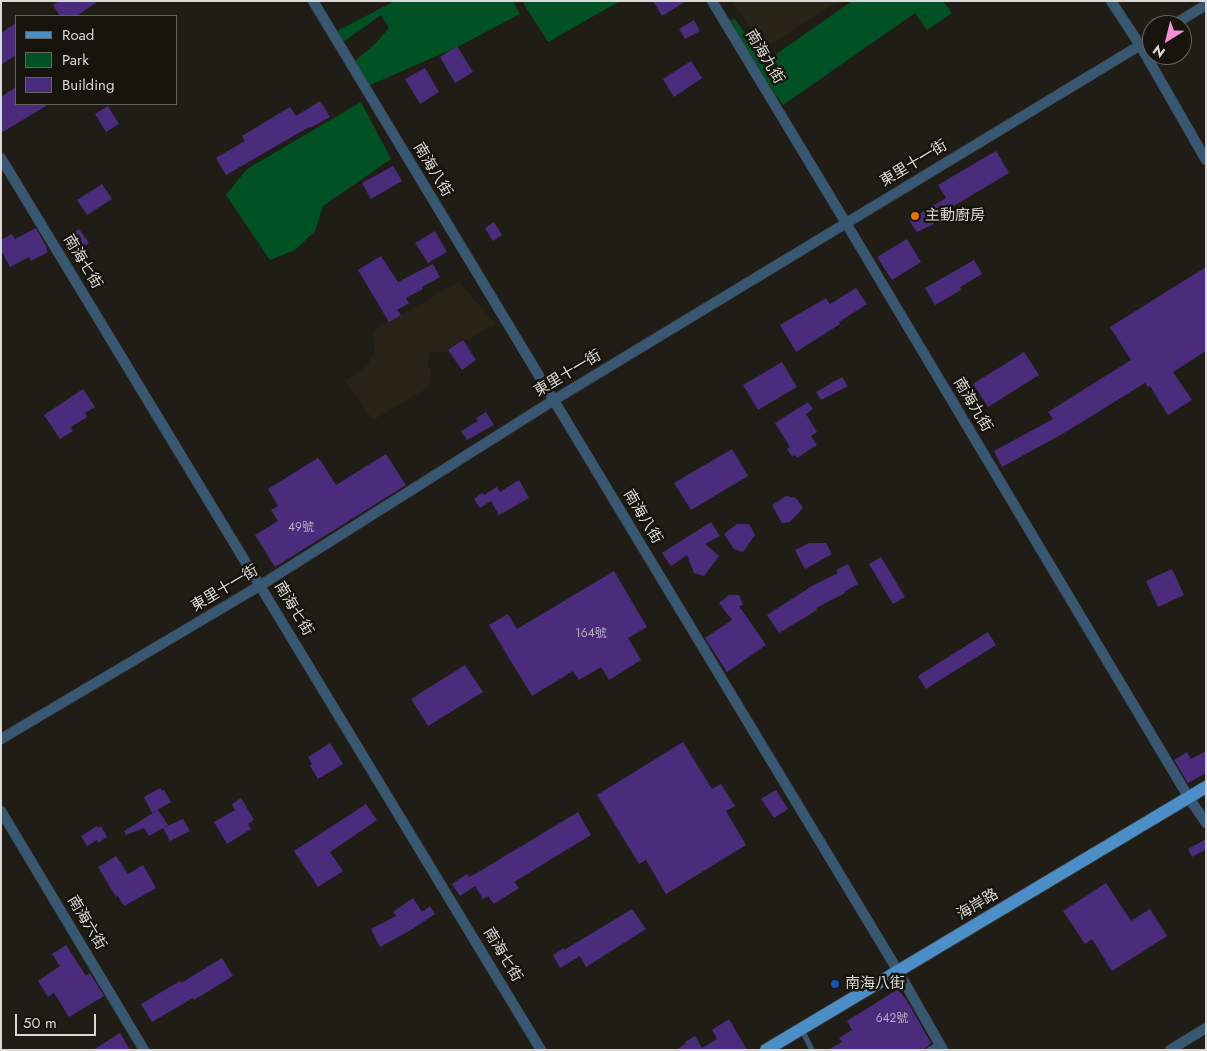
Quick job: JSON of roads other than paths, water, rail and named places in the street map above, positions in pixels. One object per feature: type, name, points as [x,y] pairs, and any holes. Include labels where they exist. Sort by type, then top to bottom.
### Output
[{"type":"main road","name":"海岸路","points":[[766,1050],[1206,788]]},
{"type":"street","name":"南海八街","points":[[313,1],[898,971],[941,1047]]},
{"type":"street","name":"南海九街","points":[[712,1],[1189,798],[1206,823]]},
{"type":"street","points":[[1111,1],[1140,45],[1206,160]]},
{"type":"street","points":[[1190,15],[1206,5]]},
{"type":"street","name":"東里十一街","points":[[1,739],[261,585],[554,400],[1140,45]]},
{"type":"street","name":"南海七街","points":[[1,158],[541,1050]]},
{"type":"street","name":"南海六街","points":[[1,811],[144,1050]]},
{"type":"street","points":[[1170,1050],[1206,1028]]},
{"type":"lane","points":[[801,1028],[812,1050]]},
{"type":"lane","points":[[929,1050],[941,1047]]},
{"type":"place","name":"主動廚房","points":[[915,216]]},
{"type":"place","name":"南海八街","points":[[835,984]]}]
